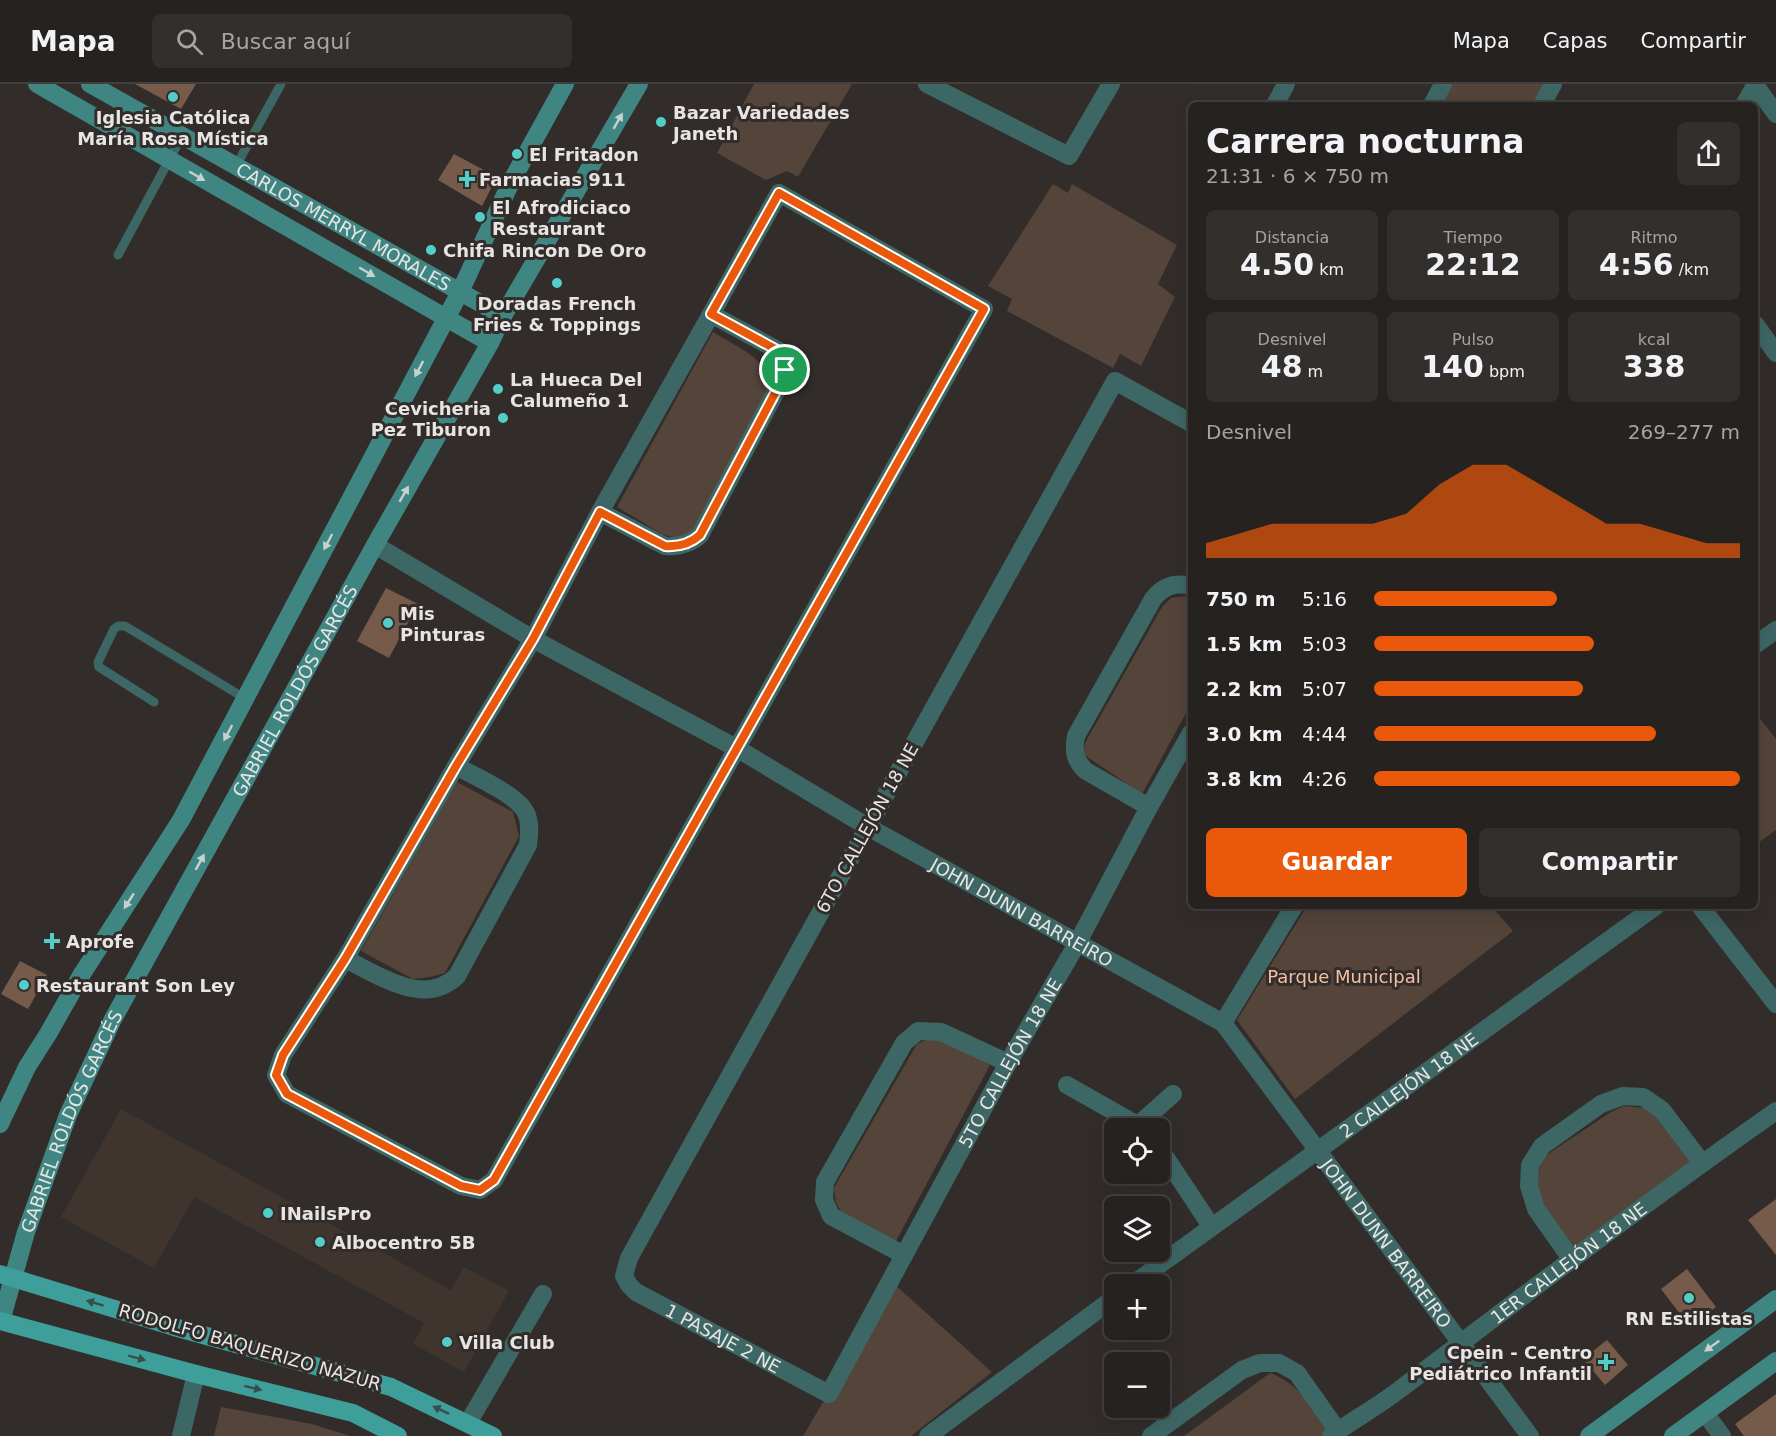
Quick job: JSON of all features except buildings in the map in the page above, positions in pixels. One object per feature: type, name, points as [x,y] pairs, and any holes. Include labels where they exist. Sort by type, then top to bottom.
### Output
[{"type":"main road","name":"CARLOS MERRYL MORALES","points":[[37,84],[490,343]]},
{"type":"main road","name":"CARLOS MERRYL MORALES","points":[[90,84],[503,316]]},
{"type":"main road","name":"GABRIEL ROLDÓS GARCÉS","points":[[0,1124],[27,1067],[82,974],[181,820],[460,292],[511,182],[565,84]]},
{"type":"main road","name":"GABRIEL ROLDÓS GARCÉS","points":[[0,1321],[6,1276],[30,1221],[68,1115],[113,1019],[503,316],[639,84]]},
{"type":"main road","name":"RODOLFO BAQUERIZO NAZUR","points":[[6,1276],[174,1326],[391,1386],[493,1436]]},
{"type":"main road","points":[[1589,1436],[1776,1299]]},
{"type":"main road","name":"RODOLFO BAQUERIZO NAZUR","points":[[0,1321],[196,1374],[353,1413],[398,1436]]},
{"type":"main road","points":[[1673,1436],[1776,1361]]},
{"type":"street","points":[[927,84],[1069,156],[1111,84]]},
{"type":"street","points":[[1277,102],[1286,84]]},
{"type":"street","points":[[1434,102],[1443,84]]},
{"type":"street","points":[[1544,102],[1553,84]]},
{"type":"street","points":[[1746,102],[1756,84],[1776,114]]},
{"type":"street","points":[[779,193],[984,309],[494,1180],[480,1190],[461,1186],[287,1094],[276,1075],[283,1055],[345,959],[456,766],[533,639],[600,512],[711,314],[779,193]]},
{"type":"street","points":[[600,512],[665,546],[674,547],[685,544],[700,535],[782,380],[785,370],[779,351],[711,314]]},
{"type":"street","points":[[1758,328],[1776,353]]},
{"type":"street","name":"6TO CALLEJÓN 18 NE","points":[[624,1276],[629,1258],[1115,381],[1188,421]]},
{"type":"street","name":"JOHN DUNN BARREIRO","points":[[375,545],[533,639],[738,749],[868,827],[1223,1023],[1530,1436]]},
{"type":"street","points":[[1149,807],[1086,771],[1078,764],[1074,746],[1076,736],[1153,599],[1160,590],[1170,586],[1188,585]]},
{"type":"street","points":[[1758,643],[1776,630]]},
{"type":"street","name":"5TO CALLEJÓN 18 NE","points":[[829,1394],[1008,1063],[1078,942],[1188,738]]},
{"type":"street","points":[[345,959],[406,987],[422,990],[442,987],[457,976],[528,845],[530,828],[526,813],[518,802],[456,766]]},
{"type":"street","points":[[1223,1023],[1292,909]]},
{"type":"street","name":"2 CALLEJÓN 18 NE","points":[[1147,1274],[1652,909]]},
{"type":"street","points":[[1702,909],[1776,1004]]},
{"type":"street","points":[[904,1255],[831,1215],[824,1200],[825,1182],[904,1043],[918,1031],[941,1032],[1008,1063]]},
{"type":"street","points":[[1067,1085],[1123,1118]]},
{"type":"street","points":[[1148,1118],[1173,1094]]},
{"type":"street","points":[[1572,1260],[1536,1209],[1528,1186],[1530,1165],[1542,1146],[1601,1104],[1623,1096],[1643,1097],[1662,1110],[1702,1163]]},
{"type":"street","name":"1ER CALLEJÓN 18 NE","points":[[1335,1433],[1397,1392],[1460,1342],[1776,1111]]},
{"type":"street","points":[[1170,1165],[1210,1227]]},
{"type":"street","name":"1 PASAJE 2 NE","points":[[624,1276],[628,1285],[636,1292],[829,1394]]},
{"type":"street","points":[[468,1423],[543,1294]]},
{"type":"street","points":[[928,1436],[1104,1305]]},
{"type":"street","points":[[1151,1436],[1242,1370],[1260,1363],[1279,1363],[1297,1373],[1335,1433]]},
{"type":"street","points":[[182,1436],[196,1374]]},
{"type":"street","points":[[1705,1413],[1722,1436]]},
{"type":"lane","points":[[236,166],[281,84]]},
{"type":"lane","points":[[118,255],[182,136]]},
{"type":"lane","points":[[154,702],[99,667],[98,663],[102,654],[114,629],[118,626],[125,626],[246,699]]},
{"type":"shaded area","name":"Albocentro 5B","points":[[121,1109],[451,1290],[464,1267],[509,1291],[464,1372],[413,1344],[424,1323],[194,1197],[154,1268],[61,1217]]},
{"type":"green space","points":[[754,84],[852,84],[798,177],[787,171],[766,180],[717,153]]},
{"type":"green space","points":[[1451,84],[1543,84],[1534,102],[1442,102]]},
{"type":"green space","points":[[1053,184],[1068,193],[1072,184],[1177,245],[1158,284],[1175,297],[1141,366],[1120,354],[1113,368],[1007,311],[1012,299],[988,286]]},
{"type":"green space","points":[[713,332],[747,352],[769,370],[773,386],[696,531],[681,539],[664,535],[617,507]]},
{"type":"green space","points":[[1188,596],[1188,710],[1142,794],[1083,754],[1085,743],[1162,607],[1171,598]]},
{"type":"green space","points":[[1758,716],[1776,739],[1776,830],[1758,843]]},
{"type":"green space","points":[[457,782],[513,812],[519,836],[445,973],[413,979],[361,951]]},
{"type":"green space","name":"Parque Municipal","points":[[1305,909],[1494,909],[1513,931],[1295,1099],[1237,1020]]},
{"type":"green space","points":[[926,1040],[945,1040],[990,1065],[895,1243],[843,1215],[836,1203],[834,1188],[917,1044]]},
{"type":"green space","points":[[1624,1106],[1647,1108],[1671,1128],[1693,1161],[1573,1252],[1539,1205],[1536,1183],[1542,1158],[1611,1112]]},
{"type":"green space","points":[[893,1283],[992,1372],[911,1436],[803,1436]]},
{"type":"green space","points":[[1270,1373],[1280,1377],[1296,1389],[1329,1430],[1320,1436],[1184,1436]]},
{"type":"green space","points":[[221,1407],[312,1424],[350,1436],[214,1436]]},
{"type":"place","name":"Iglesia Católica María Rosa Mística","points":[[173,97]]},
{"type":"place","name":"Bazar Variedades Janeth","points":[[661,122]]},
{"type":"place","name":"El Fritadon","points":[[517,154]]},
{"type":"place","name":"Farmacias 911","points":[[467,179]]},
{"type":"place","name":"El Afrodiciaco Restaurant","points":[[480,217]]},
{"type":"place","name":"Chifa Rincon De Oro","points":[[431,250]]},
{"type":"place","name":"Doradas French Fries & Toppings","points":[[557,283]]},
{"type":"place","name":"La Hueca Del Calumeño 1","points":[[498,389]]},
{"type":"place","name":"Cevicheria Pez Tiburon","points":[[503,418]]},
{"type":"place","name":"Mis Pinturas","points":[[388,623]]},
{"type":"place","name":"Aprofe","points":[[52,941]]},
{"type":"place","name":"Restaurant Son Ley","points":[[24,985]]},
{"type":"place","name":"INailsPro","points":[[268,1213]]},
{"type":"place","name":"Albocentro 5B","points":[[320,1242]]},
{"type":"place","name":"RN Estilistas","points":[[1689,1298]]},
{"type":"place","name":"Villa Club","points":[[447,1342]]},
{"type":"place","name":"Cpein - Centro Pediátrico Infantil","points":[[1606,1362]]},
{"type":"route","points":[[779,193],[984,309],[494,1180],[480,1190],[461,1186],[287,1094],[276,1075],[283,1055],[345,959],[456,766],[533,639],[600,512],[665,546],[674,547],[694,540],[700,535],[782,380],[785,370],[779,351],[711,314],[779,193]]}]
